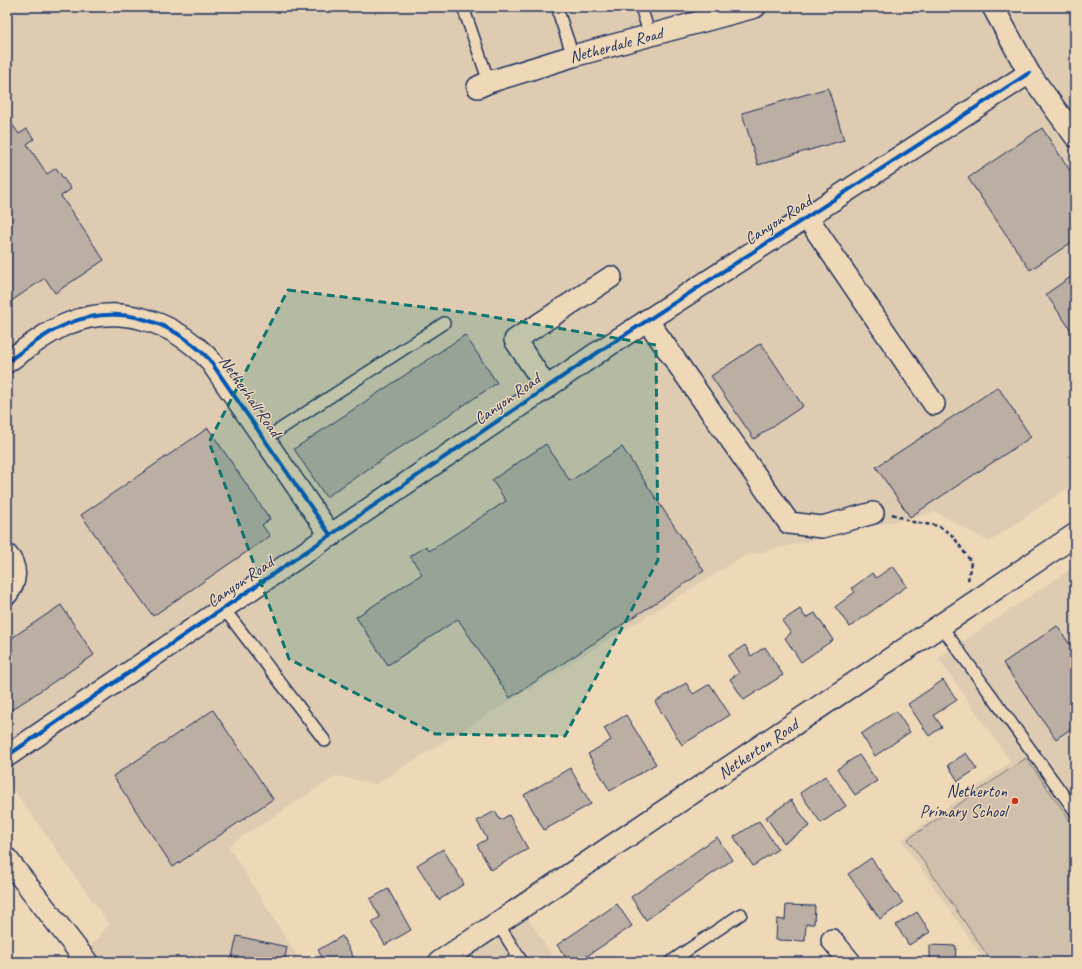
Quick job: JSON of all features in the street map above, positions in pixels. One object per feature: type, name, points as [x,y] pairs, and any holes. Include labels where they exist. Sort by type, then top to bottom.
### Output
[{"type":"main road","name":"Netherton Road","points":[[440,962],[1075,535]]},
{"type":"street","name":"Netherdale Road","points":[[484,84],[573,56],[755,7]]},
{"type":"street","points":[[993,7],[1029,73],[1075,136]]},
{"type":"street","name":"Canyon Road","points":[[7,756],[647,320],[1029,73]]},
{"type":"street","name":"Canyon Road","points":[[807,217],[934,404]]},
{"type":"street","points":[[546,388],[515,340],[611,277]]},
{"type":"street","name":"Netherhall Road","points":[[7,362],[50,332],[85,318],[121,315],[156,322],[170,328],[198,347],[209,359],[332,536]]},
{"type":"street","points":[[647,320],[789,523],[822,528],[873,513]]},
{"type":"street","points":[[7,555],[13,564],[15,571],[12,586],[7,594]]},
{"type":"street","points":[[7,860],[87,962]]},
{"type":"street","points":[[832,940],[850,962]]},
{"type":"lane","points":[[463,7],[484,84]]},
{"type":"lane","points":[[641,7],[650,36]]},
{"type":"lane","points":[[559,14],[573,56]]},
{"type":"lane","points":[[265,439],[444,323]]},
{"type":"lane","points":[[224,609],[325,741]]},
{"type":"lane","points":[[941,626],[1075,811]]},
{"type":"lane","points":[[670,962],[741,914]]},
{"type":"lane","points":[[498,924],[516,960]]},
{"type":"path","points":[[873,513],[895,515],[913,522],[939,526],[953,536],[971,562],[964,609]]},
{"type":"path","points":[[7,958],[12,962]]},
{"type":"highlighted area","points":[[288,290],[470,313],[656,345],[658,560],[565,736],[435,734],[289,659],[209,442]]},
{"type":"shaded area","points":[[7,7],[1075,7],[1075,483],[989,542],[936,512],[744,556],[376,784],[336,776],[228,846],[301,962],[79,962],[109,924],[11,786],[7,787]]},
{"type":"shaded area","name":"Netherton Primary School","points":[[1075,566],[1075,962],[986,962],[901,840],[1011,762],[938,658]]},
{"type":"shaded area","points":[[1026,758],[1075,827],[1075,962],[992,962],[908,839]]},
{"type":"shaded area","points":[[528,918],[556,962],[463,962]]},
{"type":"building","points":[[828,88],[844,140],[758,165],[742,113]]},
{"type":"building","points":[[7,117],[19,134],[27,129],[34,139],[27,144],[47,174],[56,168],[71,189],[61,196],[104,260],[55,293],[45,278],[7,304]]},
{"type":"building","points":[[1042,128],[1075,178],[1075,240],[1030,270],[968,178]]},
{"type":"building","points":[[1075,274],[1075,336],[1046,294]]},
{"type":"building","points":[[465,335],[497,383],[326,497],[294,449]]},
{"type":"building","points":[[761,343],[803,406],[754,439],[711,376]]},
{"type":"building","points":[[998,387],[1031,437],[910,517],[876,467]]},
{"type":"building","points":[[208,428],[270,519],[262,525],[270,536],[153,616],[81,515]]},
{"type":"building","points":[[546,444],[570,481],[622,447],[704,571],[510,698],[458,619],[388,665],[356,617],[422,574],[410,556],[426,546],[429,551],[506,501],[492,480]]},
{"type":"building","points":[[893,566],[907,586],[850,627],[835,607],[855,592],[852,588],[872,573],[876,578]]},
{"type":"building","points":[[61,605],[94,655],[7,713],[7,641]]},
{"type":"building","points":[[800,609],[806,618],[815,613],[833,640],[801,662],[785,638],[791,633],[782,621]]},
{"type":"building","points":[[1057,626],[1075,652],[1075,726],[1056,739],[1003,663]]},
{"type":"building","points":[[745,645],[751,656],[765,647],[783,675],[744,700],[730,679],[739,673],[728,656]]},
{"type":"building","points":[[943,680],[957,700],[934,715],[942,727],[929,736],[908,704]]},
{"type":"building","points":[[686,683],[693,694],[710,684],[730,715],[682,745],[655,702]]},
{"type":"building","points":[[213,710],[273,799],[173,867],[113,776]]},
{"type":"building","points":[[896,711],[910,732],[875,756],[861,734]]},
{"type":"building","points":[[626,715],[656,764],[610,791],[588,754],[611,740],[604,728]]},
{"type":"building","points":[[966,753],[977,769],[958,781],[948,765]]},
{"type":"building","points":[[859,755],[877,781],[855,795],[837,769]]},
{"type":"building","points":[[570,768],[591,804],[544,830],[524,795]]},
{"type":"building","points":[[825,776],[846,806],[821,823],[800,793]]},
{"type":"building","points":[[791,800],[810,826],[784,843],[766,817]]},
{"type":"building","points":[[495,811],[500,820],[509,815],[528,849],[491,870],[477,845],[487,839],[477,821]]},
{"type":"building","points":[[759,821],[778,849],[753,866],[734,837]]},
{"type":"building","points":[[717,837],[732,860],[646,920],[631,897]]},
{"type":"building","points":[[443,849],[464,884],[439,900],[417,865]]},
{"type":"building","points":[[871,858],[903,903],[880,919],[848,874]]},
{"type":"building","points":[[388,889],[411,930],[385,945],[372,922],[380,917],[370,899]]},
{"type":"building","points":[[617,904],[632,926],[578,962],[569,962],[557,945]]},
{"type":"building","points":[[786,905],[815,906],[814,924],[806,924],[805,941],[776,940],[777,919],[785,920]]},
{"type":"building","points":[[917,912],[930,932],[909,945],[896,925]]},
{"type":"building","points":[[237,936],[287,947],[284,962],[231,962]]},
{"type":"building","points":[[342,936],[354,958],[348,962],[324,962],[318,950]]},
{"type":"building","points":[[930,945],[956,946],[955,962],[930,962]]},
{"type":"cycle path","points":[[7,756],[597,353],[1029,73]]},
{"type":"cycle path","points":[[7,362],[51,332],[67,324],[86,318],[106,315],[143,319],[161,325],[178,334],[194,345],[209,359],[331,536]]},
{"type":"place","name":"Netherton Primary School","points":[[1015,801]]}]
